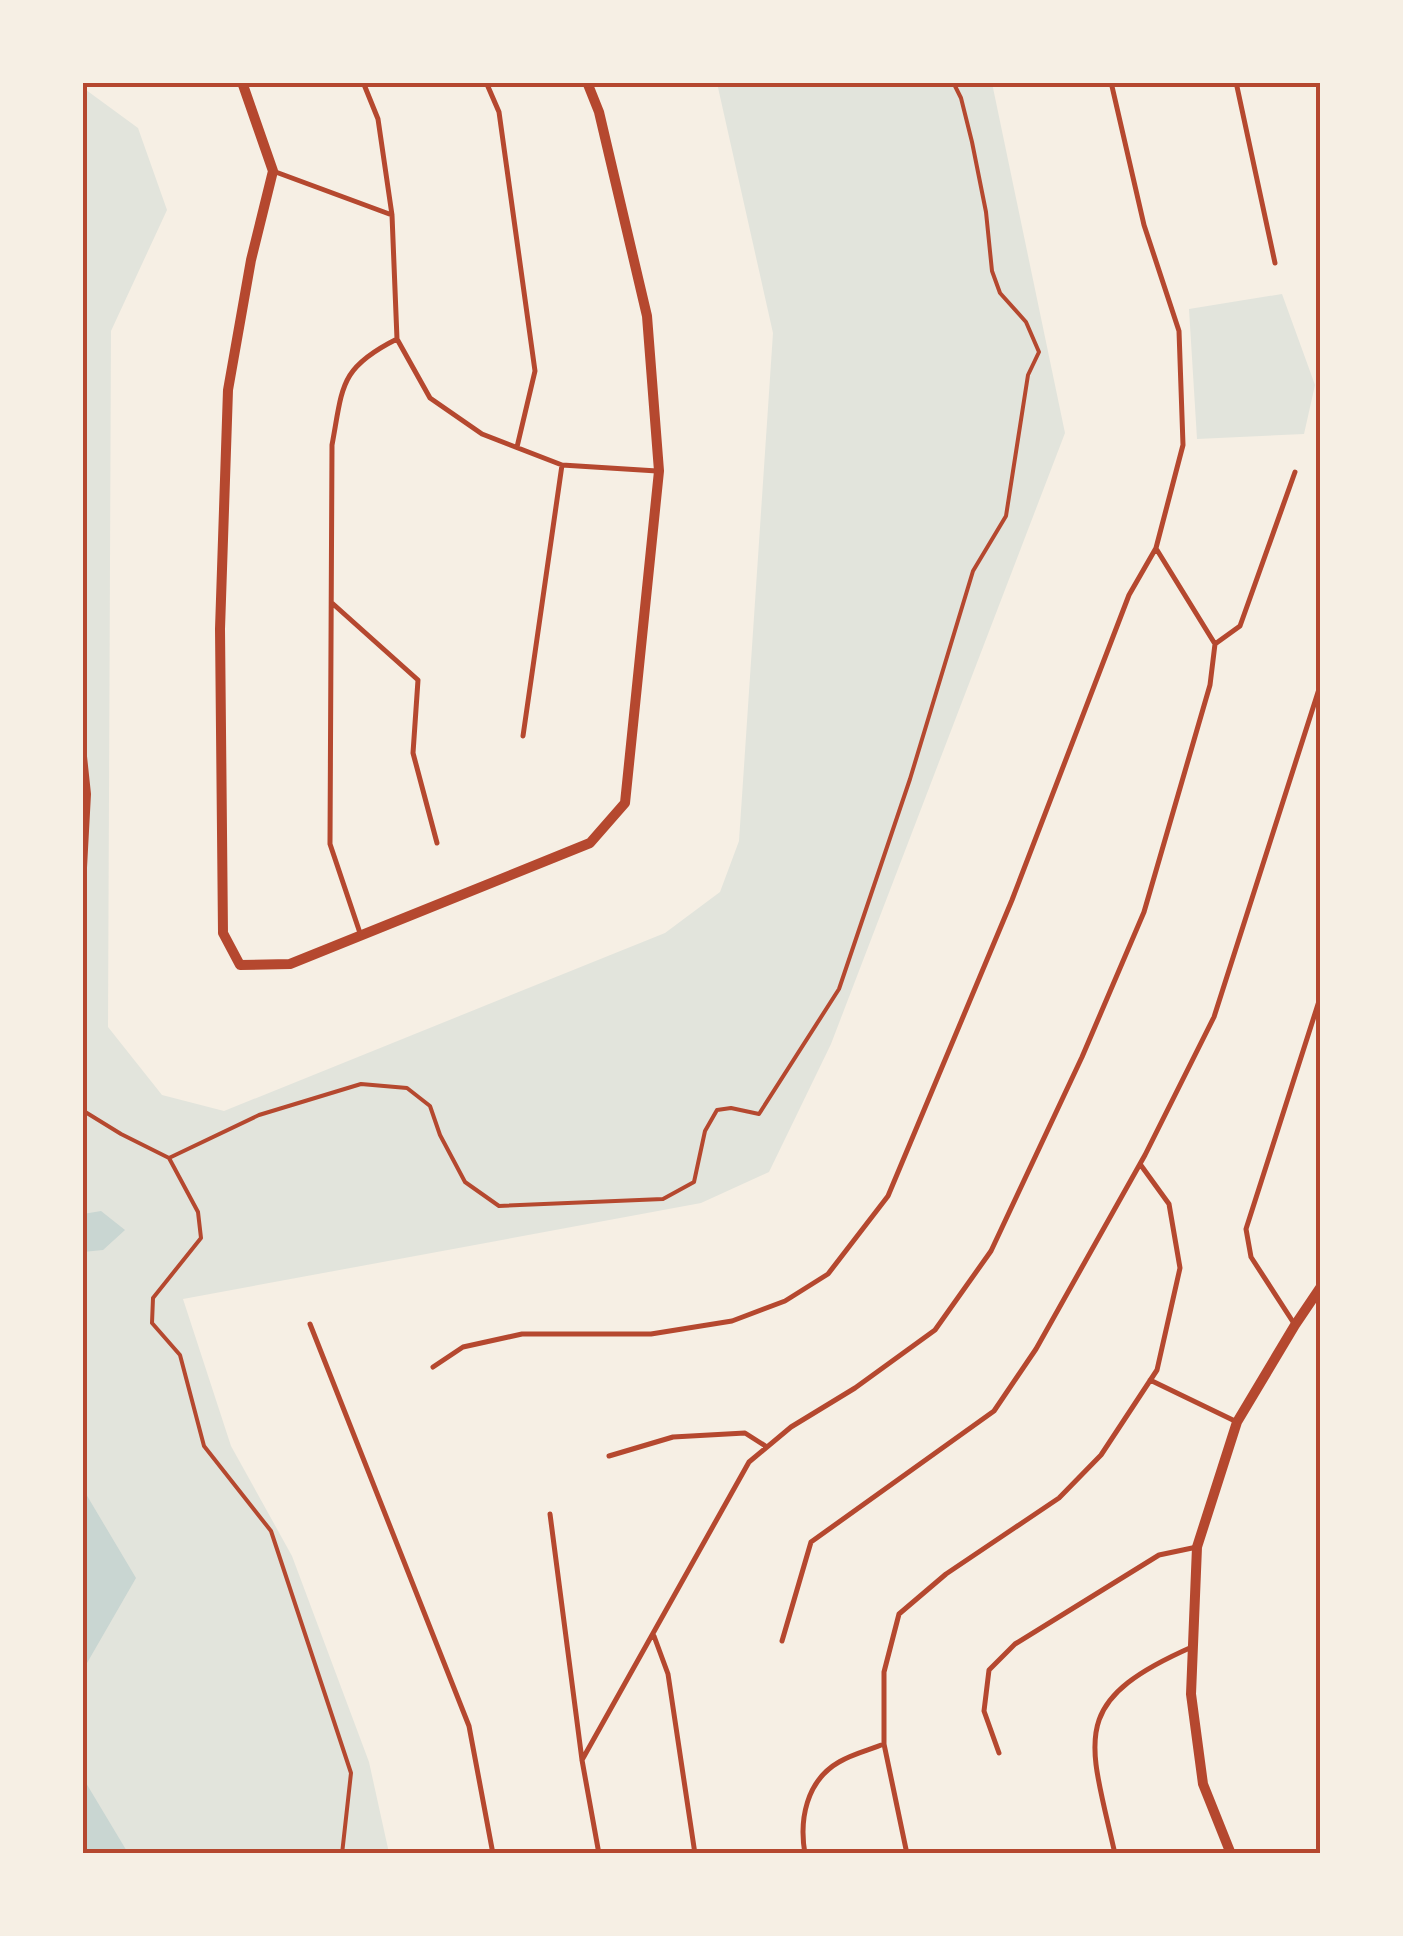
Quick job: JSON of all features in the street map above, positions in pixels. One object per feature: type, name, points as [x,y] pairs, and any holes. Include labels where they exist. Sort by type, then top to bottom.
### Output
[{"type":"street","points":[[242,82],[274,170],[251,260],[228,390],[220,630],[223,933],[240,965],[290,964],[590,843],[625,802],[659,471],[647,316],[599,112],[587,82]]},
{"type":"street","points":[[1231,1854],[1202,1784],[1191,1694],[1196,1547],[1238,1422],[1294,1324],[1320,1288]]},
{"type":"lane","points":[[363,82],[378,119],[392,215],[397,339],[430,398],[482,434],[562,465],[659,471]]},
{"type":"lane","points":[[486,82],[499,112],[534,371],[516,448]]},
{"type":"lane","points":[[433,1368],[463,1347],[522,1334],[651,1334],[732,1321],[786,1301],[828,1274],[888,1196],[1012,900],[1129,595],[1156,548],[1183,445],[1178,331],[1144,225],[1111,82]]},
{"type":"lane","points":[[1236,82],[1276,263]]},
{"type":"lane","points":[[274,170],[392,215]]},
{"type":"lane","points":[[361,935],[330,844],[332,446],[343,387],[363,356],[397,339]]},
{"type":"lane","points":[[523,736],[562,465]]},
{"type":"lane","points":[[1215,644],[1240,626],[1295,472]]},
{"type":"lane","points":[[582,1760],[749,1462],[791,1427],[856,1388],[935,1330],[992,1251],[1144,912],[1210,685],[1215,644],[1156,548]]},
{"type":"lane","points":[[332,603],[418,680],[414,753],[437,843]]},
{"type":"lane","points":[[782,1641],[811,1542],[994,1412],[1036,1349],[1140,1164],[1214,1016],[1320,686]]},
{"type":"lane","points":[[1294,1324],[1252,1257],[1246,1230],[1320,998]]},
{"type":"lane","points":[[907,1854],[884,1744],[884,1672],[899,1614],[946,1574],[1059,1498],[1101,1455],[1157,1370],[1180,1268],[1169,1204],[1140,1164]]},
{"type":"lane","points":[[310,1324],[469,1726],[493,1854]]},
{"type":"lane","points":[[1150,1380],[1238,1422]]},
{"type":"lane","points":[[609,1456],[673,1437],[745,1433],[767,1447]]},
{"type":"lane","points":[[550,1514],[582,1760],[599,1854]]},
{"type":"lane","points":[[1000,1754],[984,1711],[989,1670],[1015,1644],[1159,1556],[1196,1547]]},
{"type":"lane","points":[[653,1634],[668,1674],[695,1854]]},
{"type":"lane","points":[[1115,1854],[1093,1757],[1095,1725],[1110,1698],[1157,1662],[1192,1647]]},
{"type":"lane","points":[[805,1854],[800,1828],[813,1787],[837,1763],[884,1744]]},
{"type":"path","points":[[168,1158],[260,1115],[361,1084],[407,1088],[430,1106],[440,1135],[465,1182],[499,1206],[663,1200],[694,1182],[705,1131],[717,1110],[731,1108],[759,1114],[839,989],[910,779],[973,571],[1006,516],[1028,375],[1038,352],[1026,322],[1000,293],[992,271],[986,212],[972,142],[961,98],[952,82]]},
{"type":"path","points":[[82,728],[89,794],[82,923]]},
{"type":"path","points":[[82,1110],[168,1158],[198,1212],[201,1238],[154,1298],[152,1323],[180,1355],[204,1446],[271,1530],[352,1773],[342,1854]]},
{"type":"shaded area","points":[[717,83],[992,83],[1065,433],[831,1044],[769,1172],[701,1203],[183,1299],[231,1446],[292,1556],[369,1762],[389,1853],[83,1853],[82,87],[138,128],[167,210],[111,331],[108,1027],[162,1095],[224,1111],[665,933],[720,892],[739,841],[773,333]]},
{"type":"shaded area","points":[[1282,294],[1315,385],[1304,434],[1197,439],[1189,309]]},
{"type":"shaded area","points":[[101,1211],[125,1230],[103,1250],[83,1252],[83,1214]]},
{"type":"shaded area","points":[[83,1489],[136,1578],[83,1670]]},
{"type":"shaded area","points":[[83,1778],[128,1853],[83,1853]]}]
